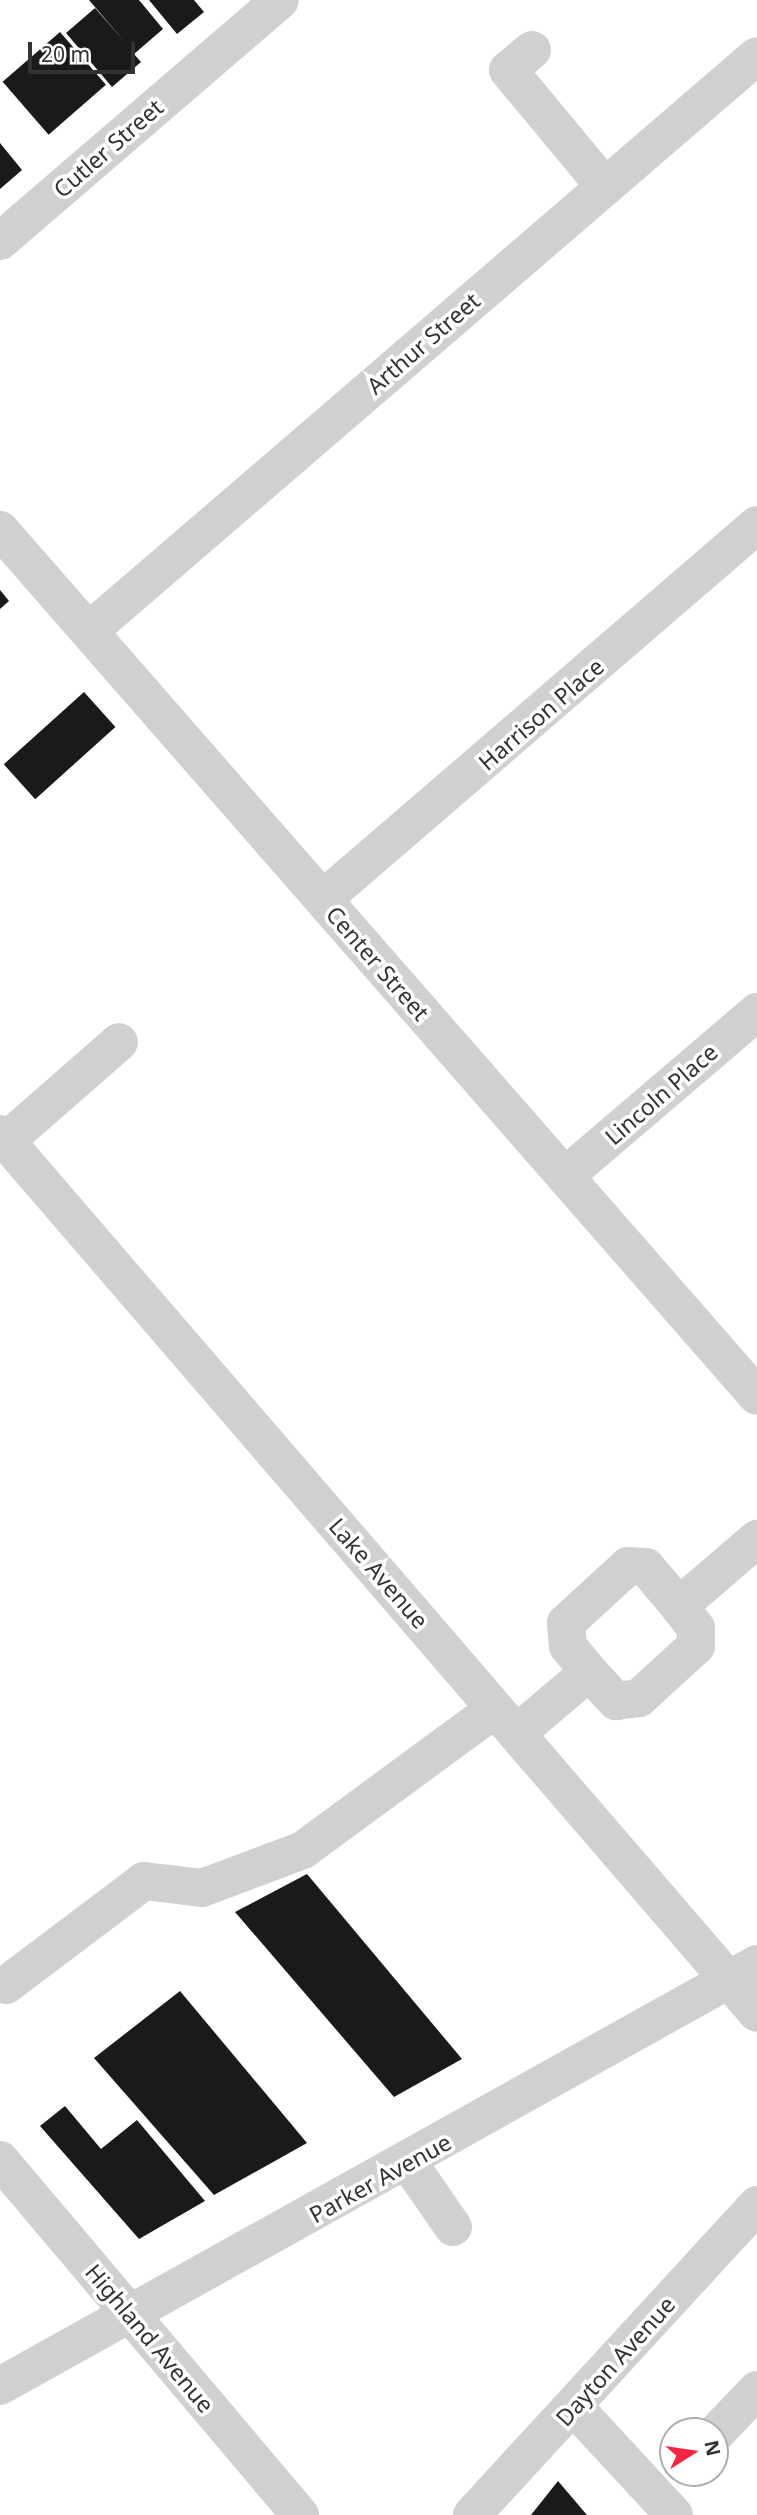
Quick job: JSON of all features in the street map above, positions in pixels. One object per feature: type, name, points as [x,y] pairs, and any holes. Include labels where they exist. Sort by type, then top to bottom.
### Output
[{"type":"street","name":"Cutler Street","points":[[0,241],[281,0]]},
{"type":"street","points":[[532,50],[508,70],[605,187]]},
{"type":"street","name":"Arthur Street","points":[[89,631],[757,56]]},
{"type":"street","name":"Harrison Place","points":[[323,900],[757,525]]},
{"type":"street","name":"Center Street","points":[[0,530],[757,1396]]},
{"type":"street","name":"Lincoln Place","points":[[565,1176],[757,1012]]},
{"type":"street","points":[[3,1138],[119,1042]]},
{"type":"street","name":"Lake Avenue","points":[[3,1138],[506,1721],[743,1972],[757,2013]]},
{"type":"street","points":[[680,1606],[757,1539]]},
{"type":"street","points":[[628,1566],[646,1567],[696,1628],[696,1646],[639,1698],[616,1701],[589,1672],[568,1647],[566,1623],[628,1566]]},
{"type":"street","points":[[6,1985],[144,1881],[202,1888],[303,1850],[506,1721],[589,1672]]},
{"type":"street","name":"Parker Avenue","points":[[0,2386],[408,2162],[743,1972]]},
{"type":"street","name":"Highland Avenue","points":[[0,2160],[300,2515]]},
{"type":"street","points":[[408,2162],[453,2227]]},
{"type":"street","name":"Dayton Avenue","points":[[472,2515],[757,2205]]},
{"type":"street","points":[[729,2419],[757,2390]]},
{"type":"street","points":[[574,2407],[669,2494]]},
{"type":"building","points":[[89,0],[139,0],[163,29],[134,54],[141,62],[112,87],[66,33],[95,8],[124,41]]},
{"type":"building","points":[[149,0],[194,0],[204,12],[177,34]]},
{"type":"building","points":[[60,32],[106,85],[49,135],[3,82]]},
{"type":"building","points":[[0,143],[22,170],[0,189]]},
{"type":"building","points":[[0,590],[9,601],[0,609]]},
{"type":"building","points":[[84,692],[115,727],[35,799],[4,764]]},
{"type":"building","points":[[307,1874],[462,2059],[394,2097],[235,1912]]},
{"type":"building","points":[[180,1991],[307,2143],[214,2195],[94,2058]]},
{"type":"building","points":[[65,2106],[101,2149],[137,2120],[205,2201],[139,2239],[40,2126]]},
{"type":"building","points":[[558,2481],[587,2515],[531,2515]]}]
